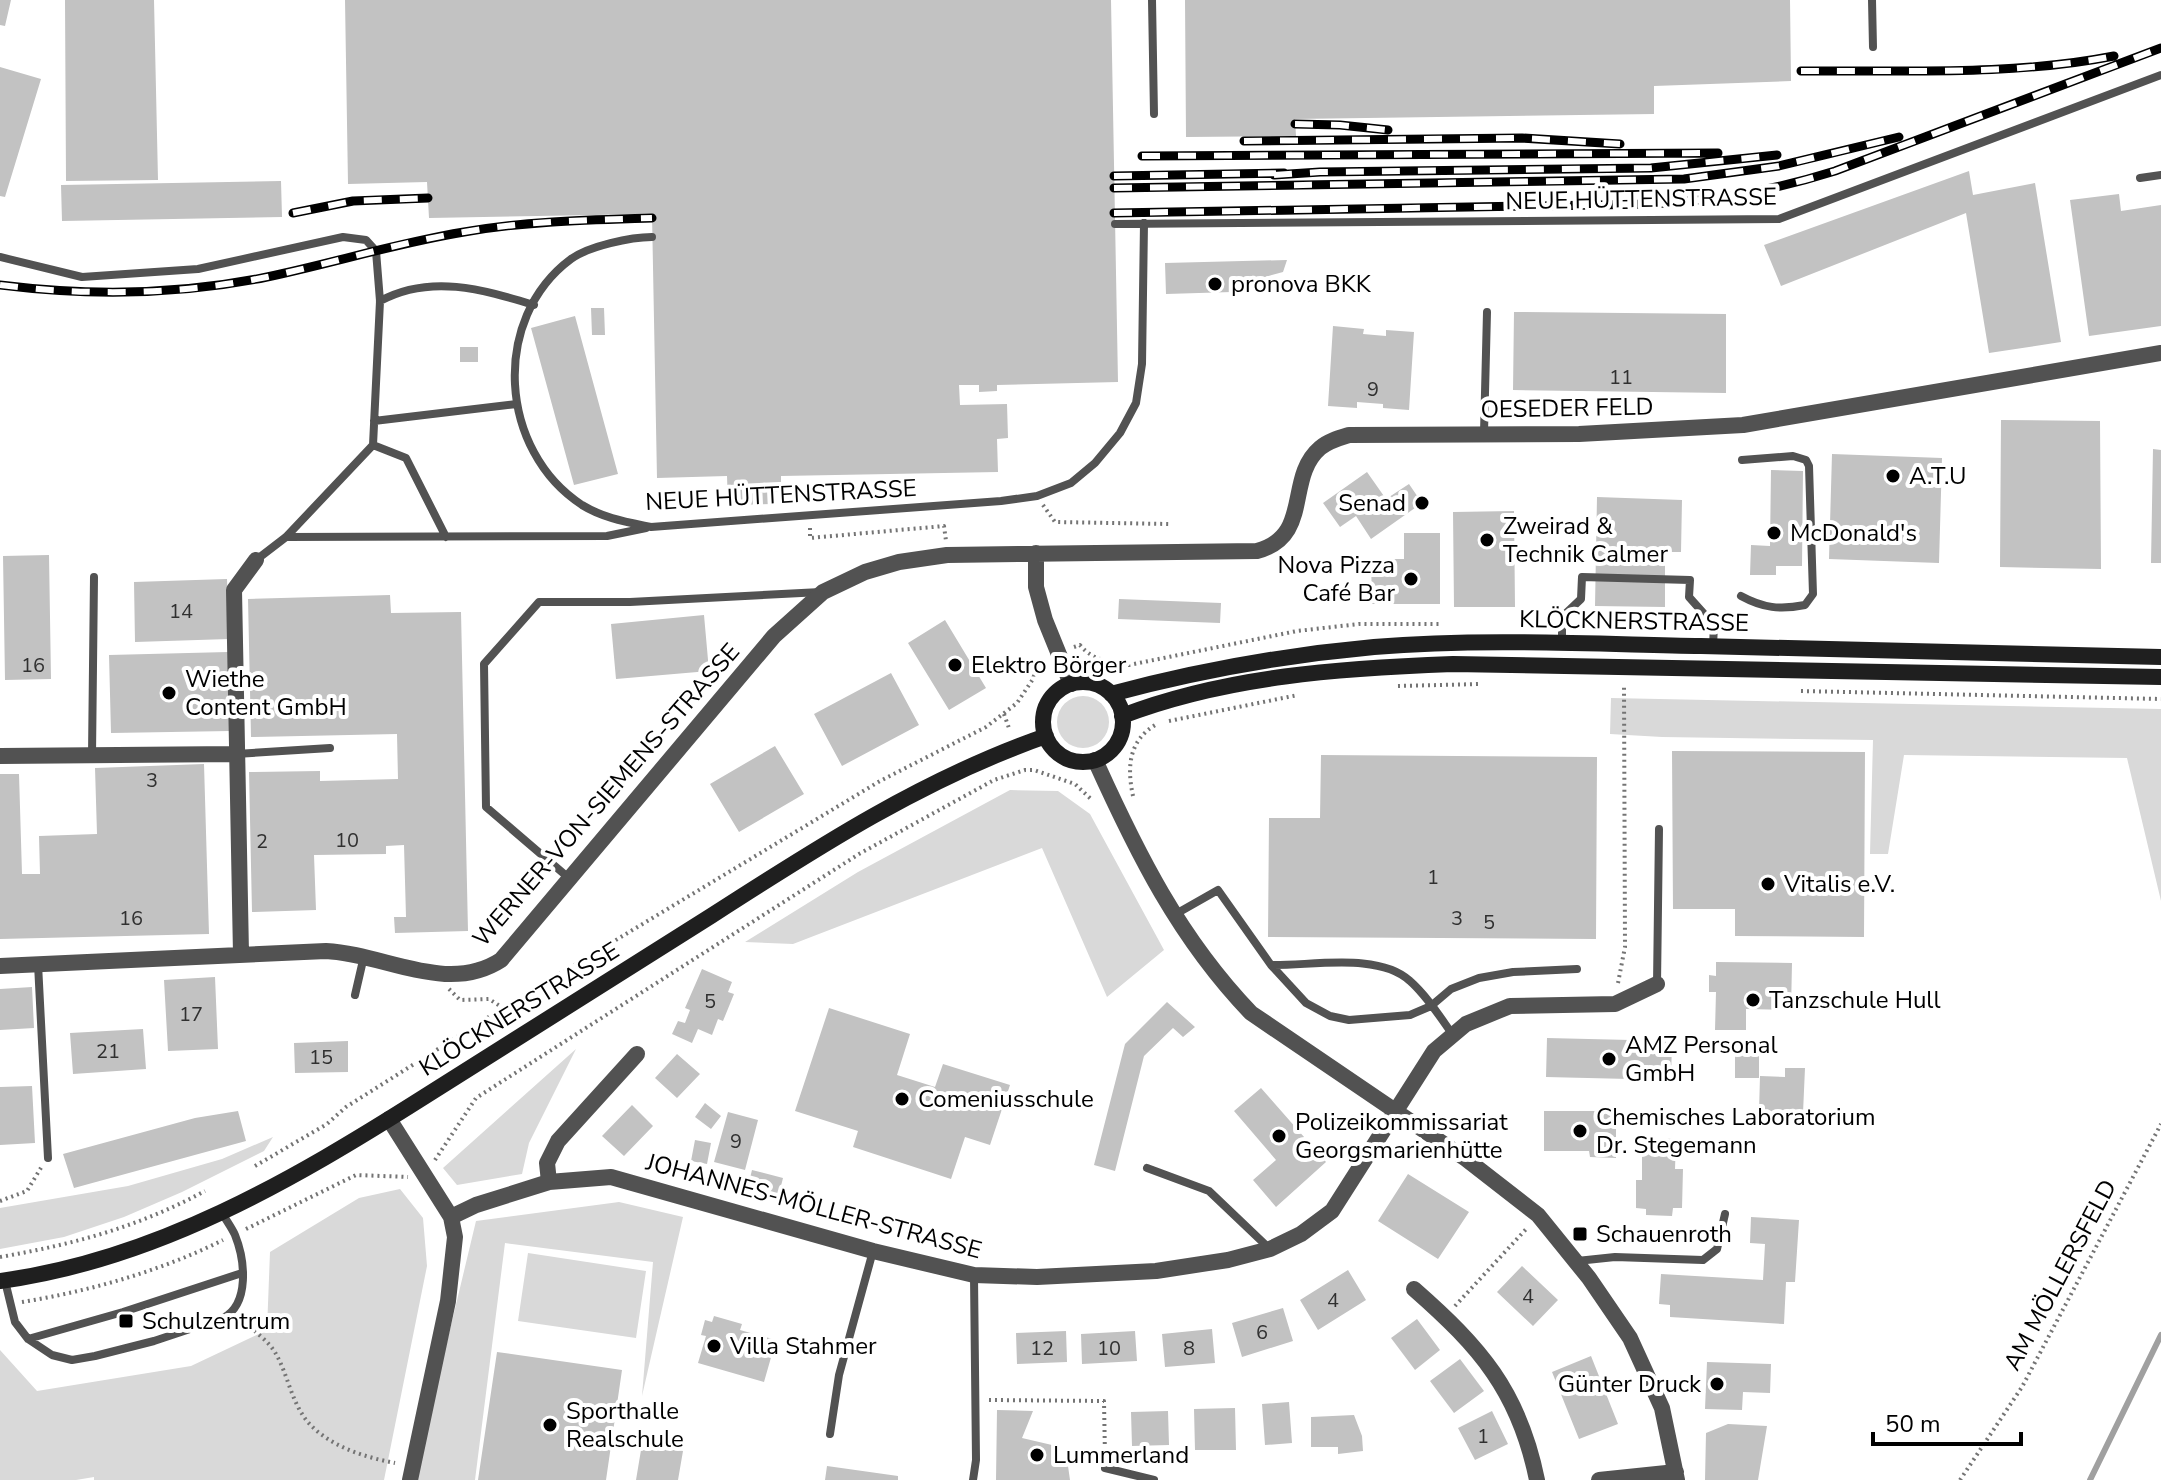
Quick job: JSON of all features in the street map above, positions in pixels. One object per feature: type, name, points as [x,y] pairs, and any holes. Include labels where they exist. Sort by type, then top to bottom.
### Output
[{"type":"main road","name":"KLÖCKNERSTRASSE","points":[[1111,694],[1217,670],[1309,654],[1375,647],[1562,643],[2161,657]]},
{"type":"main road","points":[[1598,665],[1614,655],[1713,656],[1713,646]]},
{"type":"main road","name":"KLÖCKNERSTRASSE","points":[[1122,716],[1184,695],[1253,682],[1351,669],[1453,664],[2161,677]]},
{"type":"main road","points":[[1095,683],[1111,694],[1122,716],[1121,734],[1116,745],[1106,754],[1095,760],[1071,760],[1052,746],[1046,736],[1045,711],[1050,699],[1059,690],[1071,684],[1095,683]]},
{"type":"main road","name":"KLÖCKNERSTRASSE","points":[[2,1281],[122,1255],[222,1213],[389,1119],[825,843],[921,788],[1046,736]]},
{"type":"street","name":"OESEDER FELD","points":[[1036,553],[1257,551],[1273,547],[1284,537],[1292,521],[1310,462],[1319,449],[1349,435],[1593,434],[1743,425],[2161,353]]},
{"type":"street","name":"WERNER-VON-SIEMENS-STRASSE","points":[[0,966],[326,951],[364,955],[422,972],[472,974],[488,968],[501,960],[571,880],[774,636],[823,592],[865,572],[899,562],[947,555],[1036,553]]},
{"type":"street","points":[[1036,553],[1036,587],[1045,620],[1071,684]]},
{"type":"street","points":[[241,954],[234,590],[256,560]]},
{"type":"street","points":[[0,756],[236,754]]},
{"type":"street","points":[[1095,760],[1151,877],[1221,983],[1251,1013],[1466,1159],[1538,1215],[1576,1261],[1630,1338],[1662,1408],[1677,1476],[1599,1480]]},
{"type":"street","points":[[1615,1004],[1657,984]]},
{"type":"street","name":"JOHANNES-MÖLLER-STRASSE","points":[[451,1217],[476,1205],[549,1182],[611,1177],[873,1251],[974,1275],[1037,1277],[1156,1271],[1228,1260],[1270,1249],[1301,1234],[1332,1211],[1434,1051],[1466,1024],[1510,1006],[1615,1004]]},
{"type":"street","points":[[549,1182],[547,1163],[558,1141],[637,1054]]},
{"type":"street","points":[[389,1119],[451,1217],[455,1237],[448,1301],[411,1474]]},
{"type":"street","points":[[1414,1289],[1446,1317],[1488,1362],[1513,1402],[1531,1450],[1537,1480]]},
{"type":"lane","points":[[1152,0],[1154,114]]},
{"type":"lane","points":[[1872,0],[1873,47]]},
{"type":"lane","name":"NEUE HÜTTENSTRASSE","points":[[1115,224],[1779,219],[2161,75]]},
{"type":"lane","points":[[2140,178],[2161,175]]},
{"type":"lane","name":"NEUE HÜTTENSTRASSE","points":[[652,237],[637,237],[574,257],[552,276],[522,329],[515,361],[522,430],[539,462],[557,485],[582,505],[614,520],[651,527],[1037,496],[1071,483],[1095,463],[1120,433],[1136,403],[1142,364],[1144,223]]},
{"type":"lane","points":[[0,257],[82,277],[198,269],[343,237],[366,240],[376,251],[380,301],[373,445],[286,537],[256,560]]},
{"type":"lane","points":[[380,301],[418,286],[449,285],[499,294],[534,305]]},
{"type":"lane","points":[[1484,433],[1487,312]]},
{"type":"lane","points":[[374,421],[517,404]]},
{"type":"lane","points":[[373,445],[406,458],[446,537]]},
{"type":"lane","points":[[1741,596],[1762,607],[1792,608],[1805,605],[1813,594],[1809,466],[1806,460],[1793,456],[1742,460]]},
{"type":"lane","points":[[286,537],[607,536],[651,527]]},
{"type":"lane","points":[[92,755],[94,577]]},
{"type":"lane","points":[[1562,643],[1562,617],[1581,599],[1582,577],[1690,580],[1689,597],[1714,625],[1713,646]]},
{"type":"lane","points":[[571,880],[486,807],[484,664],[512,632],[539,602],[630,602],[823,592]]},
{"type":"lane","points":[[236,754],[330,748]]},
{"type":"lane","points":[[1657,984],[1659,829]]},
{"type":"lane","points":[[1174,915],[1218,890],[1271,965],[1306,1003],[1330,1016],[1349,1020],[1410,1015],[1431,1006],[1451,989],[1479,978],[1513,972],[1577,969]]},
{"type":"lane","points":[[355,995],[364,955]]},
{"type":"lane","points":[[1271,965],[1365,963],[1385,966],[1409,980],[1453,1035]]},
{"type":"lane","points":[[38,964],[48,1158]]},
{"type":"lane","points":[[1147,1168],[1209,1191],[1270,1249]]},
{"type":"lane","points":[[2,1281],[15,1322],[28,1339],[52,1355],[72,1360],[154,1341],[231,1313],[239,1303],[242,1273],[235,1234],[222,1213]]},
{"type":"lane","points":[[1576,1261],[1615,1257],[1703,1260],[1717,1249],[1725,1214]]},
{"type":"lane","points":[[830,1434],[839,1375],[873,1251]]},
{"type":"lane","points":[[28,1339],[242,1273]]},
{"type":"lane","points":[[973,1480],[976,1460],[974,1275]]},
{"type":"lane","points":[[1105,1468],[1154,1480]]},
{"type":"path","points":[[1037,496],[1055,522],[1169,524]]},
{"type":"path","points":[[809,515],[810,538],[944,526],[947,555]]},
{"type":"path","points":[[255,1166],[327,1124],[346,1107],[503,1008],[880,781],[986,727],[1017,703],[1033,679],[1035,663]]},
{"type":"path","points":[[1389,687],[1488,684]]},
{"type":"path","points":[[1615,1004],[1625,947],[1624,686],[1638,686]]},
{"type":"path","points":[[1801,691],[2161,699]]},
{"type":"path","points":[[1128,772],[1138,742],[1148,729],[1158,724],[1303,694]]},
{"type":"path","points":[[10,1304],[85,1289],[162,1265],[235,1234],[356,1175],[398,1178],[422,1171],[432,1165],[476,1098],[859,854],[994,780],[1025,770],[1075,784],[1085,790]]},
{"type":"path","points":[[448,974],[449,989],[460,1000],[489,999],[503,1008]]},
{"type":"path","name":"AM MÖLLERSFELD","points":[[1960,1480],[2022,1387],[2161,1124]]},
{"type":"path","points":[[0,1201],[27,1191],[48,1158]]},
{"type":"path","points":[[0,1257],[84,1240],[125,1228],[165,1213],[205,1191]]},
{"type":"path","points":[[1446,1317],[1538,1215]]},
{"type":"path","points":[[231,1313],[275,1352],[288,1386],[306,1419],[323,1436],[349,1450],[411,1474]]},
{"type":"path","points":[[975,1400],[1104,1401],[1105,1468]]},
{"type":"shaded area","points":[[1083,696],[1102,703],[1109,722],[1102,741],[1083,748],[1064,741],[1057,722],[1064,703]]},
{"type":"shaded area","points":[[1611,698],[2161,709],[2161,901],[2127,758],[1904,755],[1888,854],[1870,854],[1873,740],[1610,734]]},
{"type":"shaded area","points":[[1010,790],[1058,791],[1090,814],[1164,950],[1107,997],[1042,848],[793,944],[745,942],[858,872]]},
{"type":"shaded area","points":[[576,1049],[529,1143],[522,1174],[457,1185],[443,1168]]},
{"type":"shaded area","points":[[273,1137],[264,1151],[124,1217],[64,1237],[0,1249],[0,1208],[128,1186],[222,1159]]},
{"type":"shaded area","points":[[400,1189],[423,1218],[427,1266],[384,1480],[94,1480],[94,1477],[76,1480],[0,1480],[0,1350],[37,1391],[191,1366],[267,1330],[270,1252],[359,1198]]},
{"type":"shaded area","points":[[619,1202],[683,1217],[642,1396],[653,1262],[505,1243],[475,1480],[414,1480],[476,1221]]},
{"type":"shaded area","points":[[528,1253],[646,1271],[636,1338],[518,1321]]},
{"type":"building","points":[[0,0],[11,0],[5,26],[0,25]]},
{"type":"building","points":[[65,0],[154,0],[158,180],[66,181]]},
{"type":"building","points":[[345,0],[1111,0],[1118,382],[997,385],[997,391],[979,392],[979,385],[959,385],[960,405],[1007,404],[1008,438],[997,439],[998,472],[781,476],[781,492],[773,492],[773,504],[728,505],[727,476],[657,478],[652,214],[429,218],[427,182],[348,184]]},
{"type":"building","points":[[1185,0],[1790,0],[1791,81],[1654,86],[1654,114],[1295,119],[1296,136],[1186,137]]},
{"type":"building","points":[[0,67],[41,79],[5,197],[0,196]]},
{"type":"building","points":[[1969,171],[1973,195],[2035,183],[2061,342],[1989,353],[1966,213],[1781,286],[1764,245]]},
{"type":"building","points":[[281,181],[282,217],[62,221],[61,185]]},
{"type":"building","points":[[2119,194],[2121,211],[2161,205],[2161,326],[2089,336],[2070,200]]},
{"type":"building","name":"pronova BKK","points":[[1287,260],[1283,272],[1265,277],[1265,291],[1166,294],[1165,263]]},
{"type":"building","points":[[591,308],[604,308],[605,335],[592,335]]},
{"type":"building","points":[[1514,312],[1726,314],[1726,393],[1513,390]]},
{"type":"building","points":[[575,316],[618,474],[574,485],[531,328]]},
{"type":"building","points":[[1333,326],[1364,329],[1363,334],[1386,336],[1386,330],[1414,332],[1409,410],[1357,402],[1357,408],[1328,406]]},
{"type":"building","points":[[460,347],[478,347],[478,362],[460,362]]},
{"type":"building","points":[[2001,420],[2100,421],[2101,569],[2000,567]]},
{"type":"building","points":[[2153,449],[2161,450],[2161,563],[2151,563]]},
{"type":"building","points":[[1832,454],[1942,458],[1939,563],[1829,559]]},
{"type":"building","points":[[1771,470],[1803,471],[1802,566],[1776,566],[1776,575],[1750,575],[1751,545],[1770,546]]},
{"type":"building","points":[[1367,472],[1386,499],[1409,484],[1422,503],[1371,539],[1356,516],[1340,527],[1323,503]]},
{"type":"building","points":[[1597,497],[1682,500],[1681,552],[1665,552],[1665,607],[1595,606]]},
{"type":"building","points":[[1514,511],[1515,607],[1454,607],[1453,512]]},
{"type":"building","points":[[1404,533],[1440,533],[1440,604],[1372,604],[1371,559],[1404,559]]},
{"type":"building","points":[[49,555],[51,679],[5,680],[3,556]]},
{"type":"building","points":[[227,579],[229,639],[135,642],[134,582]]},
{"type":"building","points":[[390,595],[391,613],[461,612],[468,931],[395,933],[394,917],[406,917],[404,845],[386,846],[386,854],[314,855],[316,910],[252,912],[249,772],[320,771],[320,781],[398,779],[397,734],[251,737],[248,599]]},
{"type":"building","points":[[1119,599],[1221,603],[1220,623],[1118,619]]},
{"type":"building","points":[[704,615],[709,671],[616,679],[611,624]]},
{"type":"building","points":[[945,620],[986,688],[949,710],[908,643]]},
{"type":"building","name":"Wiethe Content GmbH","points":[[228,652],[230,731],[111,733],[109,655]]},
{"type":"building","points":[[891,673],[919,725],[842,766],[814,714]]},
{"type":"building","points":[[775,746],[804,794],[739,832],[710,784]]},
{"type":"building","points":[[1672,751],[1865,752],[1864,937],[1735,936],[1735,909],[1673,909]]},
{"type":"building","points":[[1321,755],[1597,757],[1596,939],[1268,937],[1269,818],[1320,818]]},
{"type":"building","points":[[204,764],[209,934],[0,939],[0,774],[19,774],[22,874],[40,874],[39,836],[97,834],[95,768]]},
{"type":"building","name":"Tanzschule Hull","points":[[1716,962],[1792,963],[1791,1010],[1746,1009],[1746,1030],[1715,1030],[1716,992],[1709,992],[1709,975],[1716,976]]},
{"type":"building","points":[[702,969],[732,982],[728,992],[734,994],[723,1021],[718,1019],[712,1035],[698,1029],[692,1043],[672,1034],[678,1021],[685,1023],[690,1010],[685,1008]]},
{"type":"building","points":[[215,977],[218,1049],[168,1051],[164,980]]},
{"type":"building","points":[[32,987],[34,1028],[0,1030],[0,989]]},
{"type":"building","points":[[1167,1002],[1195,1027],[1183,1037],[1173,1028],[1144,1056],[1115,1171],[1094,1165],[1125,1044]]},
{"type":"building","name":"Comeniusschule","points":[[829,1008],[910,1034],[897,1075],[935,1087],[943,1064],[1010,1085],[990,1145],[965,1137],[951,1179],[853,1147],[858,1131],[795,1111]]},
{"type":"building","points":[[143,1029],[146,1069],[73,1074],[70,1033]]},
{"type":"building","name":"AMZ Personal GmbH","points":[[1547,1038],[1672,1041],[1671,1080],[1546,1077]]},
{"type":"building","points":[[348,1041],[348,1072],[295,1073],[294,1043]]},
{"type":"building","points":[[677,1054],[700,1074],[677,1098],[655,1078]]},
{"type":"building","points":[[1735,1055],[1759,1055],[1759,1078],[1735,1078]]},
{"type":"building","points":[[1785,1068],[1805,1068],[1803,1113],[1759,1112],[1760,1076],[1785,1077]]},
{"type":"building","points":[[32,1086],[35,1143],[0,1145],[0,1087]]},
{"type":"building","name":"Polizeikommissariat Georgsmarienhütte","points":[[1261,1088],[1326,1162],[1276,1207],[1253,1180],[1276,1160],[1234,1111]]},
{"type":"building","points":[[705,1103],[721,1116],[711,1129],[695,1117]]},
{"type":"building","points":[[632,1105],[653,1126],[624,1156],[602,1136]]},
{"type":"building","points":[[238,1111],[246,1141],[74,1188],[63,1154],[195,1118]]},
{"type":"building","name":"Chemisches Laboratorium Dr. Stegemann","points":[[1544,1111],[1616,1111],[1616,1158],[1590,1157],[1589,1151],[1544,1151]]},
{"type":"building","points":[[728,1112],[758,1120],[745,1170],[714,1162]]},
{"type":"building","points":[[1642,1138],[1676,1139],[1675,1169],[1683,1169],[1682,1208],[1673,1208],[1672,1216],[1646,1215],[1646,1209],[1636,1208],[1636,1180],[1642,1180]]},
{"type":"building","points":[[695,1140],[711,1143],[707,1164],[691,1161]]},
{"type":"building","points":[[752,1170],[783,1178],[777,1202],[746,1194]]},
{"type":"building","points":[[1408,1174],[1469,1212],[1438,1259],[1378,1221]]},
{"type":"building","points":[[1751,1217],[1799,1220],[1795,1282],[1786,1282],[1784,1324],[1670,1317],[1670,1305],[1659,1304],[1661,1274],[1763,1280],[1765,1244],[1750,1243]]},
{"type":"building","points":[[1522,1266],[1558,1300],[1533,1326],[1497,1292]]},
{"type":"building","points":[[1348,1270],[1366,1300],[1318,1330],[1300,1300]]},
{"type":"building","points":[[1283,1308],[1293,1341],[1242,1357],[1232,1323]]},
{"type":"building","points":[[714,1316],[742,1324],[740,1330],[776,1340],[764,1382],[698,1363],[706,1336],[701,1335],[705,1320],[712,1322]]},
{"type":"building","points":[[1417,1319],[1440,1350],[1415,1370],[1391,1338]]},
{"type":"building","points":[[1212,1329],[1215,1363],[1165,1367],[1162,1334]]},
{"type":"building","points":[[1066,1331],[1067,1362],[1017,1364],[1016,1333]]},
{"type":"building","points":[[1135,1331],[1137,1361],[1082,1364],[1081,1334]]},
{"type":"building","name":"Sporthalle Realschule","points":[[497,1352],[622,1370],[606,1480],[478,1480]]},
{"type":"building","points":[[1591,1356],[1618,1424],[1579,1439],[1552,1372]]},
{"type":"building","points":[[1460,1359],[1484,1391],[1454,1413],[1430,1381]]},
{"type":"building","points":[[1707,1362],[1771,1364],[1770,1393],[1743,1392],[1742,1410],[1705,1409]]},
{"type":"building","points":[[1289,1402],[1292,1443],[1265,1445],[1262,1404]]},
{"type":"building","points":[[1235,1408],[1236,1450],[1195,1450],[1194,1409]]},
{"type":"building","points":[[997,1410],[1033,1411],[1022,1438],[1052,1445],[1055,1464],[1068,1466],[1070,1480],[996,1480]]},
{"type":"building","points":[[1168,1411],[1169,1445],[1132,1446],[1131,1412]]},
{"type":"building","points":[[1492,1411],[1508,1444],[1475,1460],[1458,1428]]},
{"type":"building","points":[[1354,1415],[1362,1436],[1363,1451],[1338,1454],[1338,1447],[1311,1447],[1311,1417]]},
{"type":"building","points":[[1728,1424],[1767,1426],[1758,1480],[1705,1480],[1706,1433]]},
{"type":"building","points":[[642,1444],[683,1451],[678,1480],[636,1480]]},
{"type":"building","points":[[827,1466],[898,1476],[898,1480],[825,1480]]},
{"type":"waterway","points":[[2090,1480],[2161,1335]]},
{"type":"railway","points":[[1114,213],[1651,204],[1722,197],[1790,184],[1835,171],[2161,48]]},
{"type":"railway","points":[[1801,71],[1998,69],[2114,56]]},
{"type":"railway","points":[[1295,124],[1388,130]]},
{"type":"railway","points":[[1114,188],[1684,179],[1779,166],[1899,137]]},
{"type":"railway","points":[[1244,141],[1522,138],[1620,144]]},
{"type":"railway","points":[[1142,156],[1718,153]]},
{"type":"railway","points":[[1274,175],[1651,168],[1777,155]]},
{"type":"railway","points":[[1114,176],[1284,173]]},
{"type":"railway","points":[[293,213],[353,201],[428,198]]},
{"type":"railway","points":[[0,285],[100,292],[201,287],[267,277],[487,228],[652,218]]},
{"type":"place","name":"pronova BKK","points":[[1215,284]]},
{"type":"place","name":"A.T.U","points":[[1893,476]]},
{"type":"place","name":"Senad","points":[[1422,503]]},
{"type":"place","name":"McDonald's","points":[[1774,533]]},
{"type":"place","name":"Zweirad & Technik Calmer","points":[[1487,540]]},
{"type":"place","name":"Nova Pizza Café Bar","points":[[1411,579]]},
{"type":"place","name":"Elektro Börger","points":[[955,665]]},
{"type":"place","name":"Wiethe Content GmbH","points":[[169,693]]},
{"type":"place","name":"Vitalis e.V.","points":[[1768,884]]},
{"type":"place","name":"Tanzschule Hull","points":[[1753,1000]]},
{"type":"place","name":"AMZ Personal GmbH","points":[[1609,1059]]},
{"type":"place","name":"Comeniusschule","points":[[902,1099]]},
{"type":"place","name":"Chemisches Laboratorium Dr. Stegemann","points":[[1580,1131]]},
{"type":"place","name":"Polizeikommissariat Georgsmarienhütte","points":[[1279,1136]]},
{"type":"place","name":"Schauenroth","points":[[1580,1234]]},
{"type":"place","name":"Schulzentrum","points":[[126,1321]]},
{"type":"place","name":"Villa Stahmer","points":[[714,1346]]},
{"type":"place","name":"Günter Druck","points":[[1717,1384]]},
{"type":"place","name":"Sporthalle Realschule","points":[[550,1425]]},
{"type":"place","name":"Lummerland","points":[[1037,1455]]}]
